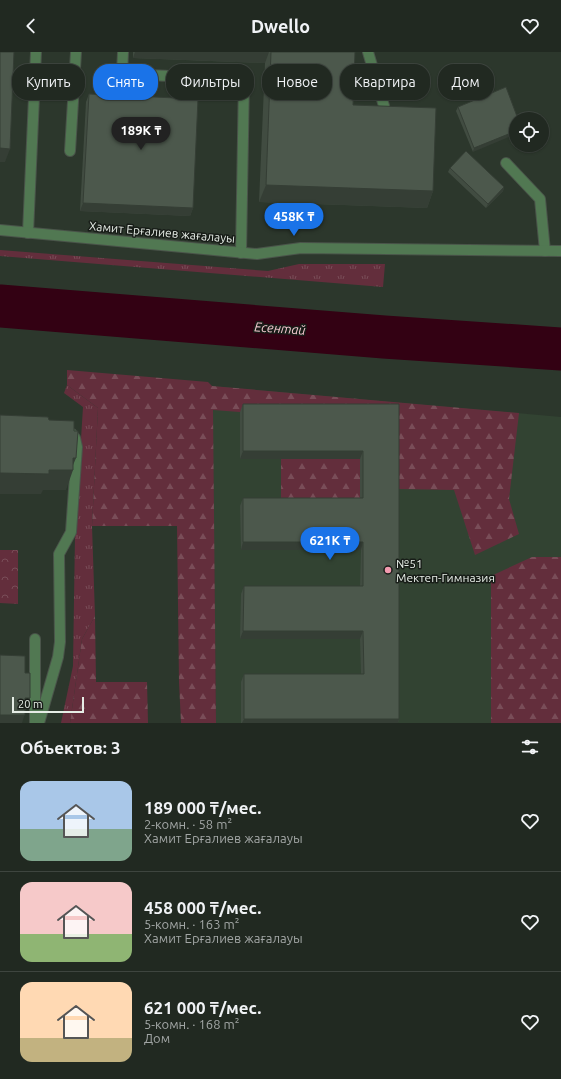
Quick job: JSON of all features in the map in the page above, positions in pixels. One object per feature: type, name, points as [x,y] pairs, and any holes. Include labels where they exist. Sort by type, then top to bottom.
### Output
[{"type":"street","points":[[28,233],[36,52]]},
{"type":"street","points":[[70,151],[76,52]]},
{"type":"street","points":[[123,52],[122,74],[244,80],[241,253]]},
{"type":"street","points":[[368,52],[384,106]]},
{"type":"street","points":[[506,163],[540,199],[545,251]]},
{"type":"street","name":"Хамит Ерғалиев жағалауы","points":[[0,230],[257,254],[301,248],[561,251]]},
{"type":"street","points":[[39,723],[58,657],[60,642],[59,554],[71,532],[77,447],[75,438],[62,426]]},
{"type":"street","points":[[34,723],[35,639]]},
{"type":"shaded area","name":"№51 Мектеп-Гимназия","points":[[212,386],[561,417],[561,723],[216,723]]},
{"type":"green space","points":[[0,250],[268,271],[299,264],[385,264],[383,287],[0,256]]},
{"type":"green space","points":[[67,370],[208,382],[212,386],[519,413],[509,499],[519,534],[475,555],[454,490],[396,489],[396,412],[240,412],[213,410],[216,723],[181,723],[177,526],[92,526],[98,408],[67,385]]},
{"type":"green space","points":[[67,385],[98,408],[92,526],[95,616],[82,639],[70,723],[61,723],[73,666],[75,536],[83,407],[64,393]]},
{"type":"green space","points":[[281,459],[360,459],[360,506],[281,506]]},
{"type":"green space","points":[[0,550],[18,550],[18,604],[0,603]]},
{"type":"green space","points":[[532,557],[561,557],[561,723],[491,723],[491,576]]},
{"type":"green space","points":[[95,616],[96,682],[147,682],[148,723],[70,723],[82,639]]},
{"type":"building","points":[[0,52],[14,52],[14,64],[12,64],[10,149],[0,148]]},
{"type":"building","points":[[271,52],[355,52],[355,64],[340,64],[340,100],[353,100],[353,105],[436,108],[433,191],[266,185],[269,100],[332,100],[332,64],[271,64]]},
{"type":"building","points":[[506,87],[515,112],[509,112],[509,134],[474,148],[458,107],[475,100],[494,100],[494,92]]},
{"type":"building","points":[[89,94],[93,94],[93,100],[158,100],[158,97],[166,98],[166,100],[198,100],[193,208],[83,203]]},
{"type":"building","points":[[466,151],[504,187],[488,204],[450,168]]},
{"type":"building","points":[[243,404],[399,404],[399,719],[244,719],[244,674],[364,674],[363,631],[243,631],[244,586],[363,586],[363,542],[243,542],[243,498],[363,498],[363,451],[243,451]]},
{"type":"building","points":[[0,415],[48,417],[49,420],[74,421],[74,431],[78,431],[76,458],[73,458],[73,470],[49,470],[49,474],[0,473]]},
{"type":"building","points":[[0,655],[25,656],[25,673],[30,673],[30,698],[25,698],[25,715],[0,715]]},
{"type":"waterway","name":"Есентай","points":[[0,306],[384,337],[561,349]]},
{"type":"place","name":"№51 Мектеп-Гимназия","points":[[388,570]]}]
